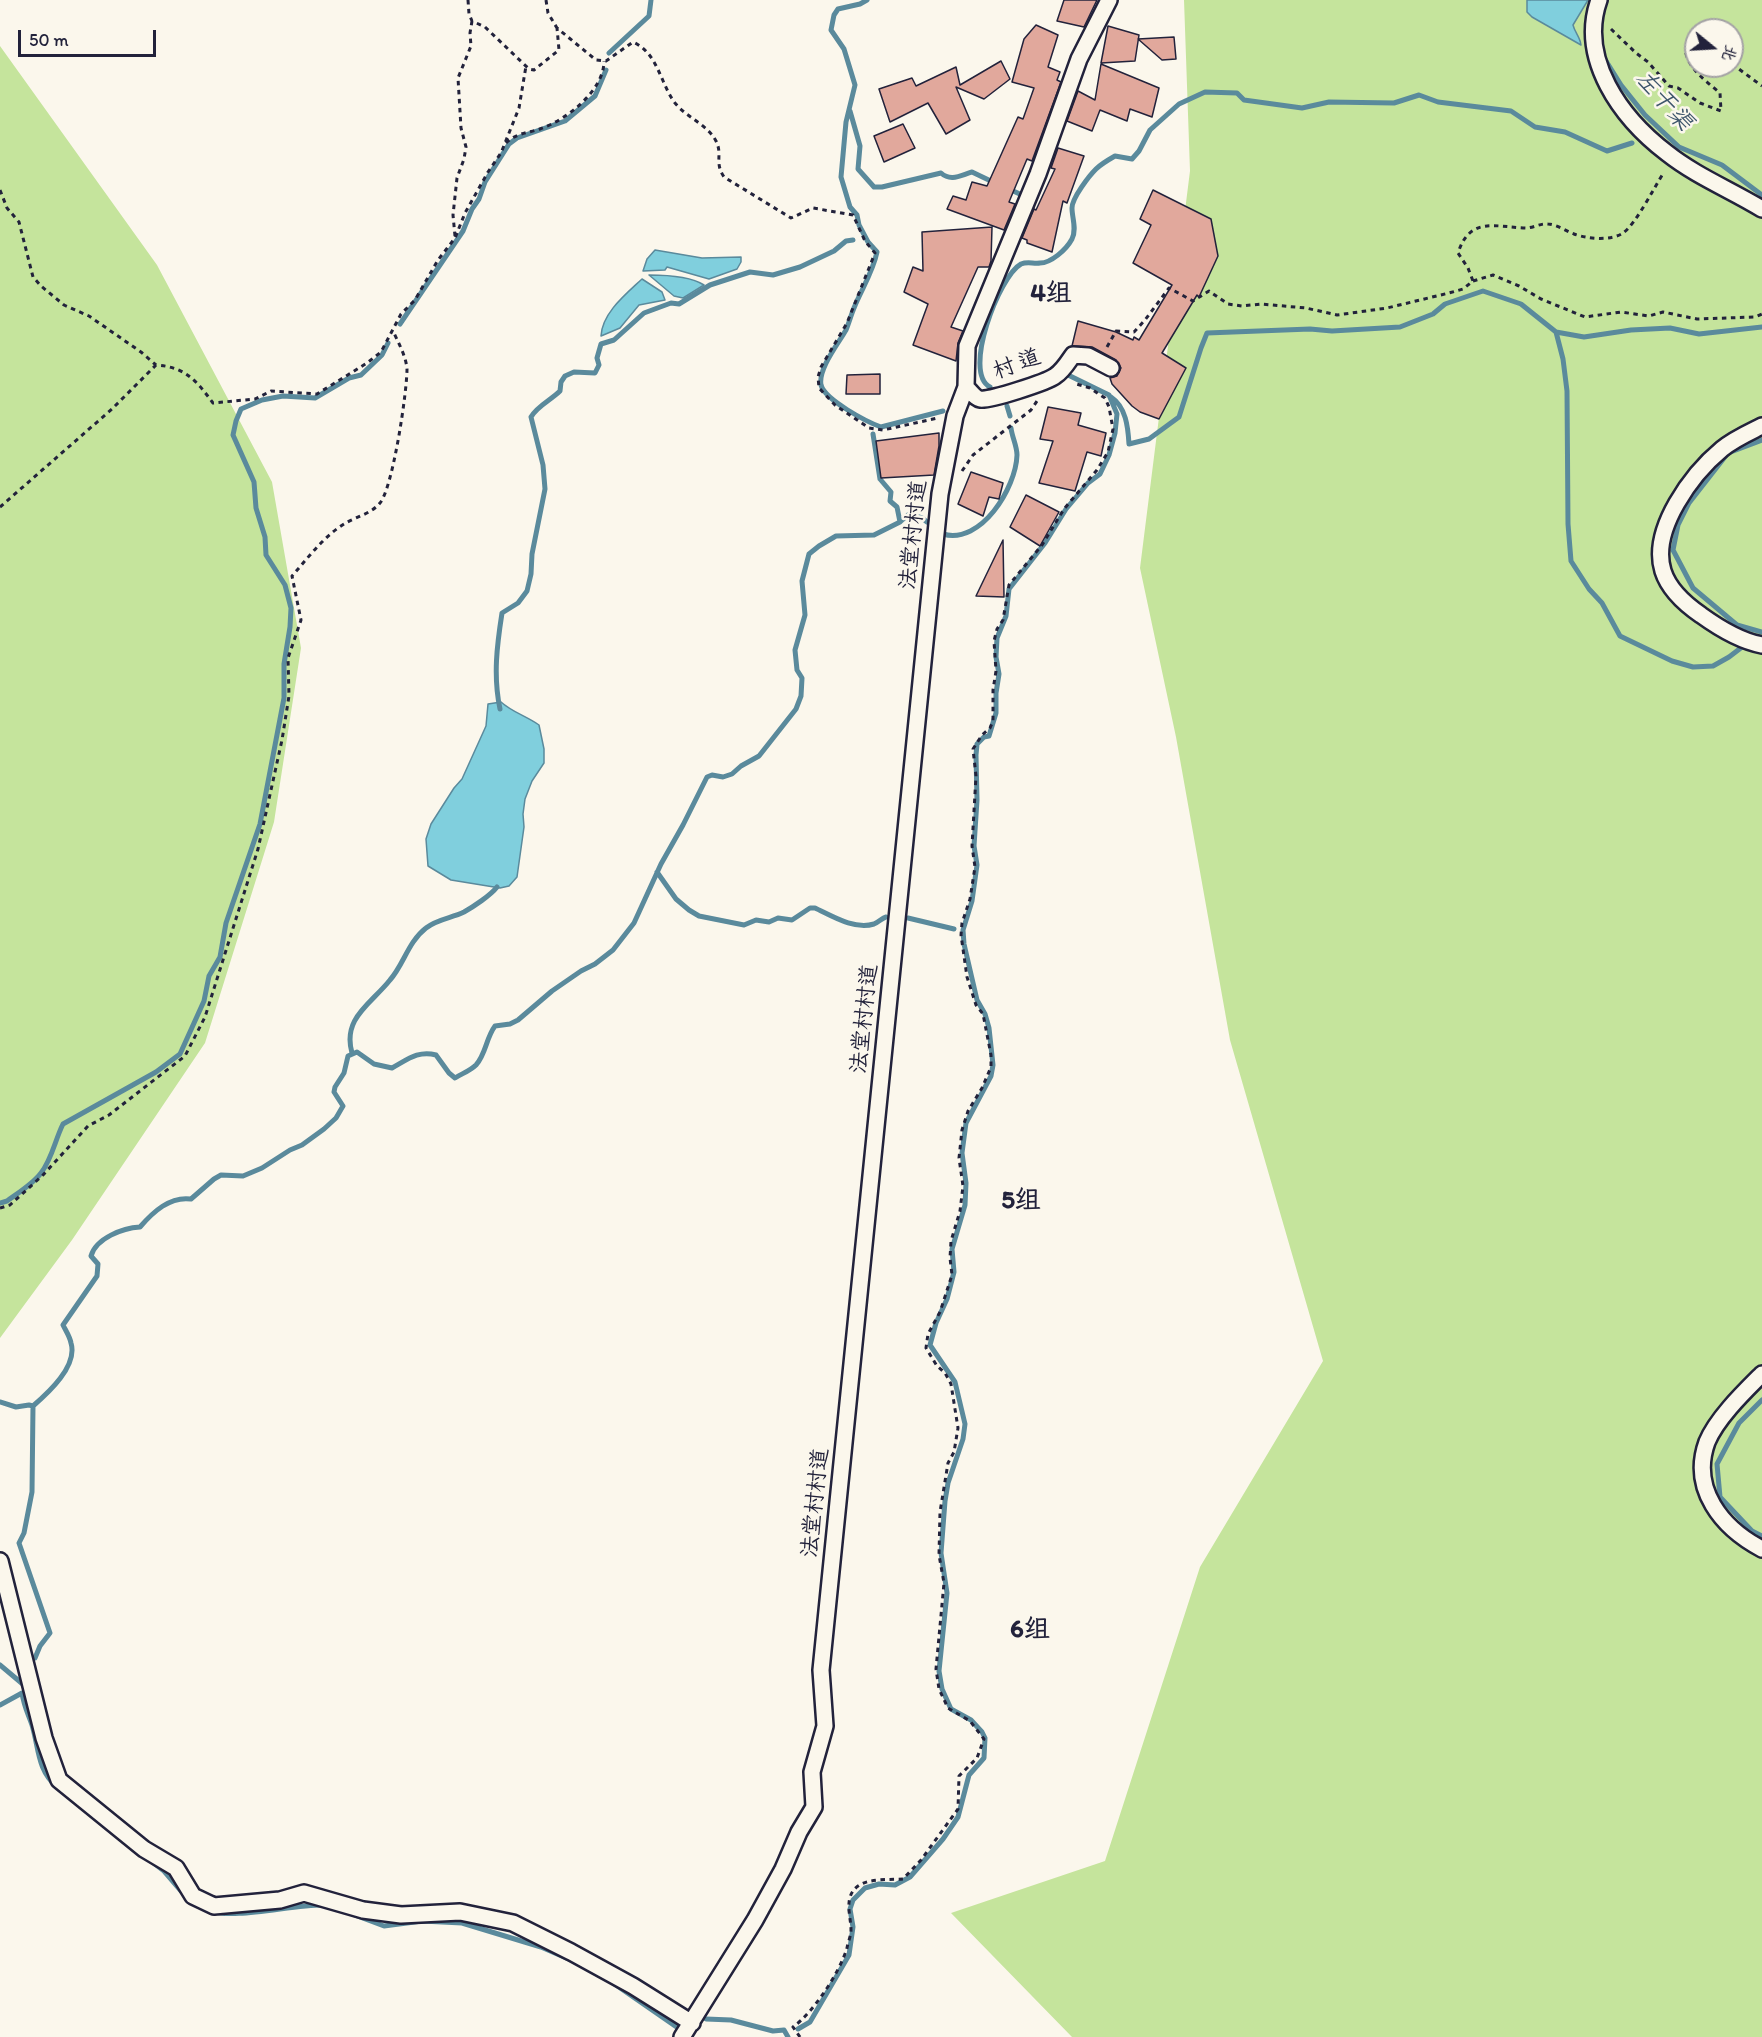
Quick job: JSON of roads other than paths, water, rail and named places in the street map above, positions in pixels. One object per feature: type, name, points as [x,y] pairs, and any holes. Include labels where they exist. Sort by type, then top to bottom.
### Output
[{"type":"street","name":"法堂村村道","points":[[682,2037],[755,1920],[814,1807],[812,1772],[825,1726],[821,1670],[940,494],[955,416],[966,387],[967,346],[1038,174],[1079,59],[1109,0]]},
{"type":"street","points":[[1597,7],[1594,52],[1604,81],[1623,108],[1650,138],[1673,157],[1729,192],[1762,209]]},
{"type":"street","name":"村 道","points":[[966,387],[978,399],[987,399],[1054,378],[1073,355],[1088,356],[1105,364]]},
{"type":"street","points":[[1762,426],[1722,449],[1694,476],[1670,516],[1663,538],[1662,569],[1668,583],[1684,603],[1717,626],[1762,645]]},
{"type":"street","points":[[1762,1374],[1734,1401],[1708,1439],[1702,1461],[1706,1492],[1716,1512],[1730,1528],[1762,1550]]},
{"type":"street","points":[[0,1561],[44,1738],[59,1780],[144,1850],[176,1868],[193,1896],[214,1906],[280,1900],[304,1893],[363,1910],[401,1915],[460,1912],[513,1923],[633,1986],[692,2023]]},
{"type":"water","points":[[1527,0],[1588,0],[1573,25],[1581,45],[1532,17],[1527,12]]},
{"type":"water","points":[[655,250],[702,258],[741,257],[741,262],[737,269],[709,279],[667,267],[665,270],[643,271],[647,259]]},
{"type":"water","points":[[649,275],[685,278],[704,285],[683,298],[674,296]]},
{"type":"water","points":[[642,279],[662,292],[665,300],[639,305],[620,328],[601,336],[602,328],[610,312]]},
{"type":"water","points":[[501,702],[539,725],[544,749],[544,763],[532,781],[525,799],[524,827],[517,877],[509,886],[500,888],[451,880],[428,866],[426,839],[431,824],[462,779],[486,726],[488,704]]},
{"type":"waterway","points":[[609,53],[649,16],[651,0]]},
{"type":"waterway","points":[[867,0],[838,9],[834,15],[831,30],[844,49],[855,85],[846,122],[841,177],[850,207],[857,215],[859,225],[868,242],[877,252],[873,267],[846,330],[825,364],[821,385],[838,404],[881,427],[943,411]]},
{"type":"waterway","name":"左干渠","points":[[1606,61],[1621,85],[1645,115],[1679,147],[1722,165],[1762,195]]},
{"type":"waterway","points":[[400,324],[463,231],[485,182],[509,144],[517,138],[565,121],[595,96],[606,70]]},
{"type":"waterway","points":[[990,387],[982,378],[980,364],[982,345],[994,304],[1012,272],[1021,264],[1044,262],[1062,251],[1073,235],[1073,204],[1081,187],[1093,172],[1115,156],[1132,159],[1150,130],[1179,104],[1205,92],[1237,93],[1244,100],[1302,108],[1329,102],[1394,103],[1419,95],[1438,102],[1511,111],[1535,127],[1565,132],[1607,151],[1632,143]]},
{"type":"waterway","points":[[850,111],[860,146],[858,169],[874,187],[941,173],[952,177],[972,172],[995,183]]},
{"type":"waterway","points":[[1009,189],[1024,196]]},
{"type":"waterway","points":[[500,709],[496,673],[502,613],[518,603],[527,591],[545,489],[543,465],[531,417],[534,413],[560,391],[561,382],[565,376],[574,372],[595,373],[599,365],[597,358],[601,344],[614,340],[644,313],[671,303],[679,304],[710,285],[750,272],[773,275],[800,267],[834,251],[846,241],[853,240]]},
{"type":"waterway","points":[[1111,397],[1123,412],[1129,444],[1149,439],[1179,417],[1207,333],[1310,329],[1332,331],[1400,327],[1433,314],[1445,304],[1483,291],[1521,304],[1556,332],[1563,359],[1567,391],[1568,524],[1571,561],[1589,589],[1602,603],[1620,636],[1672,661],[1693,667],[1713,666],[1746,644]]},
{"type":"waterway","points":[[1556,332],[1584,337],[1631,330],[1670,328],[1699,334],[1762,327]]},
{"type":"waterway","points":[[0,1203],[20,1192],[41,1173],[48,1162],[63,1124],[156,1072],[180,1054],[204,1001],[209,976],[220,957],[226,923],[260,824],[284,698],[284,664],[291,608],[285,585],[266,555],[265,537],[256,508],[254,482],[233,435],[241,409],[262,400],[283,396],[315,398],[349,378],[361,375],[382,355],[388,343]]},
{"type":"waterway","points":[[798,2029],[810,2022],[849,1955],[853,1927],[850,1909],[853,1900],[865,1888],[879,1884],[895,1885],[910,1877],[943,1839],[958,1817],[969,1775],[984,1758],[985,1738],[982,1732],[971,1720],[951,1709],[942,1689],[939,1671],[947,1593],[941,1553],[945,1501],[948,1483],[963,1439],[965,1424],[955,1382],[930,1345],[954,1272],[952,1249],[965,1205],[966,1183],[962,1153],[966,1123],[991,1076],[993,1065],[989,1028],[985,1014],[977,1000],[963,930],[972,901],[977,865],[974,846],[977,744],[984,737],[989,736],[996,713],[999,674],[996,657],[997,638],[1006,616],[1009,589],[1045,543],[1066,509],[1088,483],[1100,474],[1109,455],[1115,433],[1117,414],[1109,395],[1064,373]]},
{"type":"waterway","points":[[1007,406],[1010,416]]},
{"type":"waterway","points":[[943,534],[957,535],[970,531],[983,523],[1003,497],[1010,483],[1017,455],[1011,428]]},
{"type":"waterway","points":[[35,1658],[40,1646],[50,1633],[19,1543],[24,1533],[32,1492],[33,1406],[60,1378],[70,1361],[71,1343],[63,1325],[97,1276],[98,1264],[91,1256],[98,1244],[111,1235],[140,1227],[162,1206],[176,1200],[191,1199],[221,1175],[243,1176],[262,1168],[302,1145],[324,1129],[336,1118],[343,1106],[334,1092],[344,1073],[348,1056],[357,1052],[374,1064],[392,1068],[418,1055],[436,1055],[455,1078],[476,1065],[495,1026],[510,1024],[518,1020],[552,991],[613,950],[634,923],[661,864],[707,777],[712,775],[723,777],[732,774],[759,756],[796,709],[801,696],[802,678],[797,670],[795,650],[805,615],[802,581],[809,554],[836,536],[874,535],[900,522],[897,507],[890,501],[891,492],[880,479],[873,434]]},
{"type":"waterway","name":"左干渠","points":[[1762,440],[1728,453],[1689,503],[1678,525],[1673,550],[1693,588],[1737,625],[1762,632]]},
{"type":"waterway","points":[[900,522],[909,514],[927,522]]},
{"type":"waterway","points":[[657,872],[676,899],[689,910],[699,916],[744,925],[756,920],[769,922],[778,918],[792,920],[810,908],[859,925],[874,924],[886,917]]},
{"type":"waterway","points":[[352,1053],[351,1030],[360,1012],[395,974],[410,946],[420,934],[435,923],[468,910],[497,887]]},
{"type":"waterway","points":[[908,918],[954,929]]},
{"type":"waterway","name":"左干渠","points":[[1762,1400],[1739,1423],[1717,1464],[1720,1497],[1752,1531],[1762,1536]]},
{"type":"waterway","points":[[0,1402],[16,1407],[33,1406]]},
{"type":"waterway","points":[[0,1665],[25,1686]]},
{"type":"waterway","points":[[0,1705],[22,1693],[42,1766],[57,1787]]},
{"type":"waterway","points":[[151,1861],[164,1871],[187,1896]]},
{"type":"waterway","points":[[211,1910],[233,1914],[326,1905]]},
{"type":"waterway","points":[[352,1914],[384,1926],[422,1921],[462,1923],[541,1947],[571,1960]]},
{"type":"waterway","points":[[613,1983],[678,2028]]},
{"type":"waterway","points":[[706,2019],[731,2020],[773,2031],[784,2030],[788,2037]]},
{"type":"district","name":"4组","points":[[1051,294]]},
{"type":"district","name":"5组","points":[[1021,1201]]},
{"type":"district","name":"6组","points":[[1030,1630]]}]
